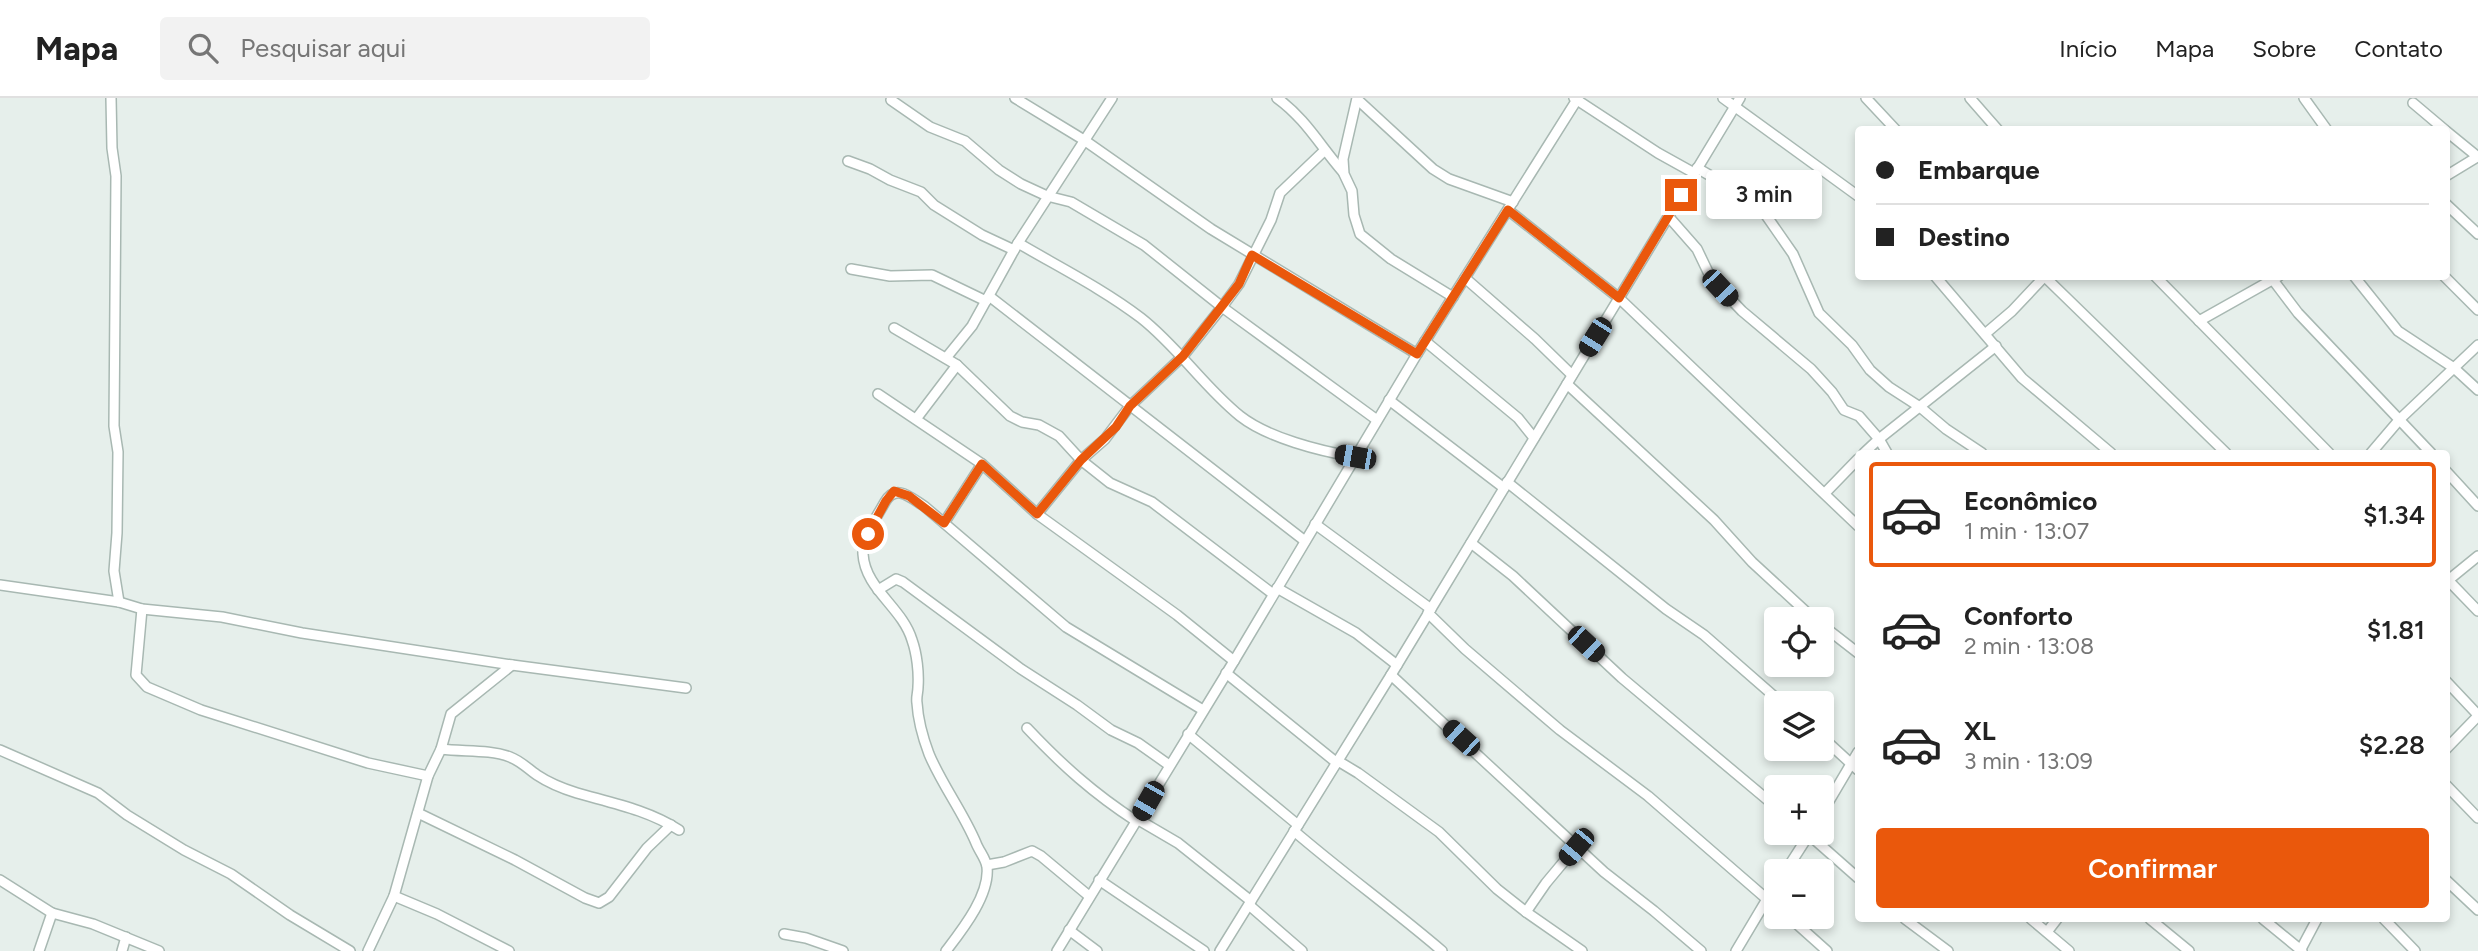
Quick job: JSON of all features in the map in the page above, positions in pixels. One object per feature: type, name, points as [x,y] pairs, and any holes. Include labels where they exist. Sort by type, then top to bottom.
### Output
[{"type":"street","points":[[111,98],[112,148],[116,176],[114,426],[118,452],[114,571],[119,602]]},
{"type":"street","points":[[1015,98],[1084,140],[1211,229],[1417,354]]},
{"type":"street","points":[[946,358],[972,326],[1016,246],[1112,98]]},
{"type":"street","points":[[1277,98],[1308,126],[1324,151],[1344,174],[1352,191],[1354,215],[1360,234],[1391,259],[1453,297]]},
{"type":"street","points":[[1723,98],[1855,194]]},
{"type":"street","points":[[1220,951],[1391,675],[1740,98]]},
{"type":"street","points":[[1866,98],[1892,126]]},
{"type":"street","points":[[1970,98],[1994,126]]},
{"type":"street","points":[[2304,98],[2324,126]]},
{"type":"street","points":[[1344,174],[1343,159],[1357,99],[1441,174],[1510,206],[1619,298],[1855,523]]},
{"type":"street","points":[[1057,951],[1417,354],[1576,99],[1658,153],[1743,194],[1761,208],[1793,254],[1819,313],[1852,345],[1870,370],[1889,387],[1978,450]]},
{"type":"street","points":[[891,100],[930,127],[965,141],[999,170],[1021,184],[1047,196],[1071,202],[1144,246],[1222,307],[1377,420]]},
{"type":"street","points":[[2413,103],[2441,126]]},
{"type":"street","points":[[2450,133],[2478,157],[2450,174]]},
{"type":"street","points":[[1037,514],[1081,460],[1116,427],[1130,406],[1183,356],[1222,307],[1239,284],[1271,220],[1280,193],[1324,151]]},
{"type":"street","points":[[848,161],[921,192],[934,205],[982,235],[1016,246],[1092,286],[1141,318],[1183,356],[1219,397],[1242,418],[1293,442],[1322,452],[1355,457]]},
{"type":"street","points":[[2450,208],[2478,234]]},
{"type":"street","points":[[1668,216],[1691,239],[1707,272],[1742,311],[1811,369],[1840,405],[1858,416],[1885,450]]},
{"type":"street","points":[[851,269],[890,276],[932,275],[988,298],[1305,541]]},
{"type":"street","points":[[1465,278],[1535,339],[1570,379],[1714,520],[1752,562],[1801,607]]},
{"type":"street","points":[[1938,280],[1996,346],[2005,361],[2107,450]]},
{"type":"street","points":[[1985,334],[2042,280]]},
{"type":"street","points":[[2048,280],[2223,450]]},
{"type":"street","points":[[2159,280],[2326,450]]},
{"type":"street","points":[[2199,321],[2271,280]]},
{"type":"street","points":[[2275,280],[2298,313],[2428,450]]},
{"type":"street","points":[[2357,280],[2398,331],[2454,368],[2478,390]]},
{"type":"street","points":[[2448,280],[2478,310]]},
{"type":"street","points":[[894,328],[957,365],[1010,416],[1022,422],[1039,425],[1059,436],[1081,460],[1110,483],[1152,502],[1275,591],[1356,633],[1397,665]]},
{"type":"street","points":[[1425,341],[1518,418],[1534,438]]},
{"type":"street","points":[[2374,450],[2400,419],[2478,345]]},
{"type":"street","points":[[1867,450],[1996,346]]},
{"type":"street","points":[[916,419],[957,365]]},
{"type":"street","points":[[878,394],[982,464],[1037,514],[1177,615],[1234,661]]},
{"type":"street","points":[[1389,400],[1704,635],[1768,691]]},
{"type":"street","points":[[1825,493],[1855,462]]},
{"type":"street","points":[[944,523],[982,464]]},
{"type":"street","points":[[2450,475],[2478,506]]},
{"type":"street","points":[[946,951],[968,923],[986,883],[987,865],[971,830],[945,786],[925,741],[917,704],[918,676],[912,640],[902,617],[878,590],[867,572],[863,556],[863,540],[894,491],[909,496],[944,523],[1066,627],[1203,710]]},
{"type":"street","points":[[1315,524],[1430,611],[1465,649],[1539,712],[1648,796],[1764,897]]},
{"type":"street","points":[[1471,542],[1513,576],[1622,678],[1764,797]]},
{"type":"street","points":[[2450,578],[2478,556]]},
{"type":"street","points":[[878,590],[896,579],[903,582],[1021,669],[1111,730],[1138,743],[1169,765]]},
{"type":"street","points":[[2450,583],[2478,611]]},
{"type":"street","points":[[0,585],[119,602],[142,609],[222,617],[302,633],[512,665],[686,688]]},
{"type":"street","points":[[142,609],[136,675],[146,687],[201,710],[291,739],[369,763],[428,776]]},
{"type":"street","points":[[1834,634],[1855,651]]},
{"type":"street","points":[[368,951],[394,896],[428,776],[451,714],[512,665]]},
{"type":"street","points":[[1226,673],[1337,762],[1358,773],[1438,832],[1526,912],[1582,951]]},
{"type":"street","points":[[1391,675],[1496,769],[1576,847],[1701,951]]},
{"type":"street","points":[[2450,685],[2478,715],[2450,746]]},
{"type":"street","points":[[1027,728],[1099,797],[1178,843],[1302,951]]},
{"type":"street","points":[[1188,734],[1443,951]]},
{"type":"street","points":[[1834,748],[1855,766],[1834,796]]},
{"type":"street","points":[[418,813],[598,903],[609,897],[647,848],[675,827],[643,813],[575,792],[539,776],[510,757],[488,751],[440,749]]},
{"type":"street","points":[[0,750],[98,793],[184,850],[232,874],[290,915],[350,951]]},
{"type":"street","points":[[2450,789],[2478,818]]},
{"type":"street","points":[[1821,845],[1855,875]]},
{"type":"street","points":[[1526,912],[1576,847]]},
{"type":"street","points":[[987,865],[1004,862],[1032,851],[1089,896]]},
{"type":"street","points":[[0,880],[52,913],[93,925],[159,951]]},
{"type":"street","points":[[1099,880],[1204,951]]},
{"type":"street","points":[[2450,884],[2478,910]]},
{"type":"street","points":[[394,896],[437,914],[509,951]]},
{"type":"street","points":[[1735,951],[1764,902]]},
{"type":"street","points":[[39,951],[52,913]]},
{"type":"street","points":[[1908,922],[1935,947],[1948,951]]},
{"type":"street","points":[[2034,922],[2069,951]]},
{"type":"street","points":[[2046,932],[2054,922]]},
{"type":"street","points":[[2154,922],[2189,951]]},
{"type":"street","points":[[2267,922],[2301,951],[2316,922]]},
{"type":"street","points":[[2387,922],[2415,951]]},
{"type":"street","points":[[1802,929],[1827,951]]},
{"type":"street","points":[[1069,930],[1097,951]]},
{"type":"street","points":[[784,934],[806,938],[843,951]]},
{"type":"street","points":[[122,951],[126,937]]},
{"type":"route","points":[[868,534],[894,491],[909,496],[944,523],[982,464],[1037,514],[1081,460],[1116,427],[1130,406],[1183,356],[1239,284],[1252,255],[1417,354],[1508,210],[1619,298],[1681,195]]}]
